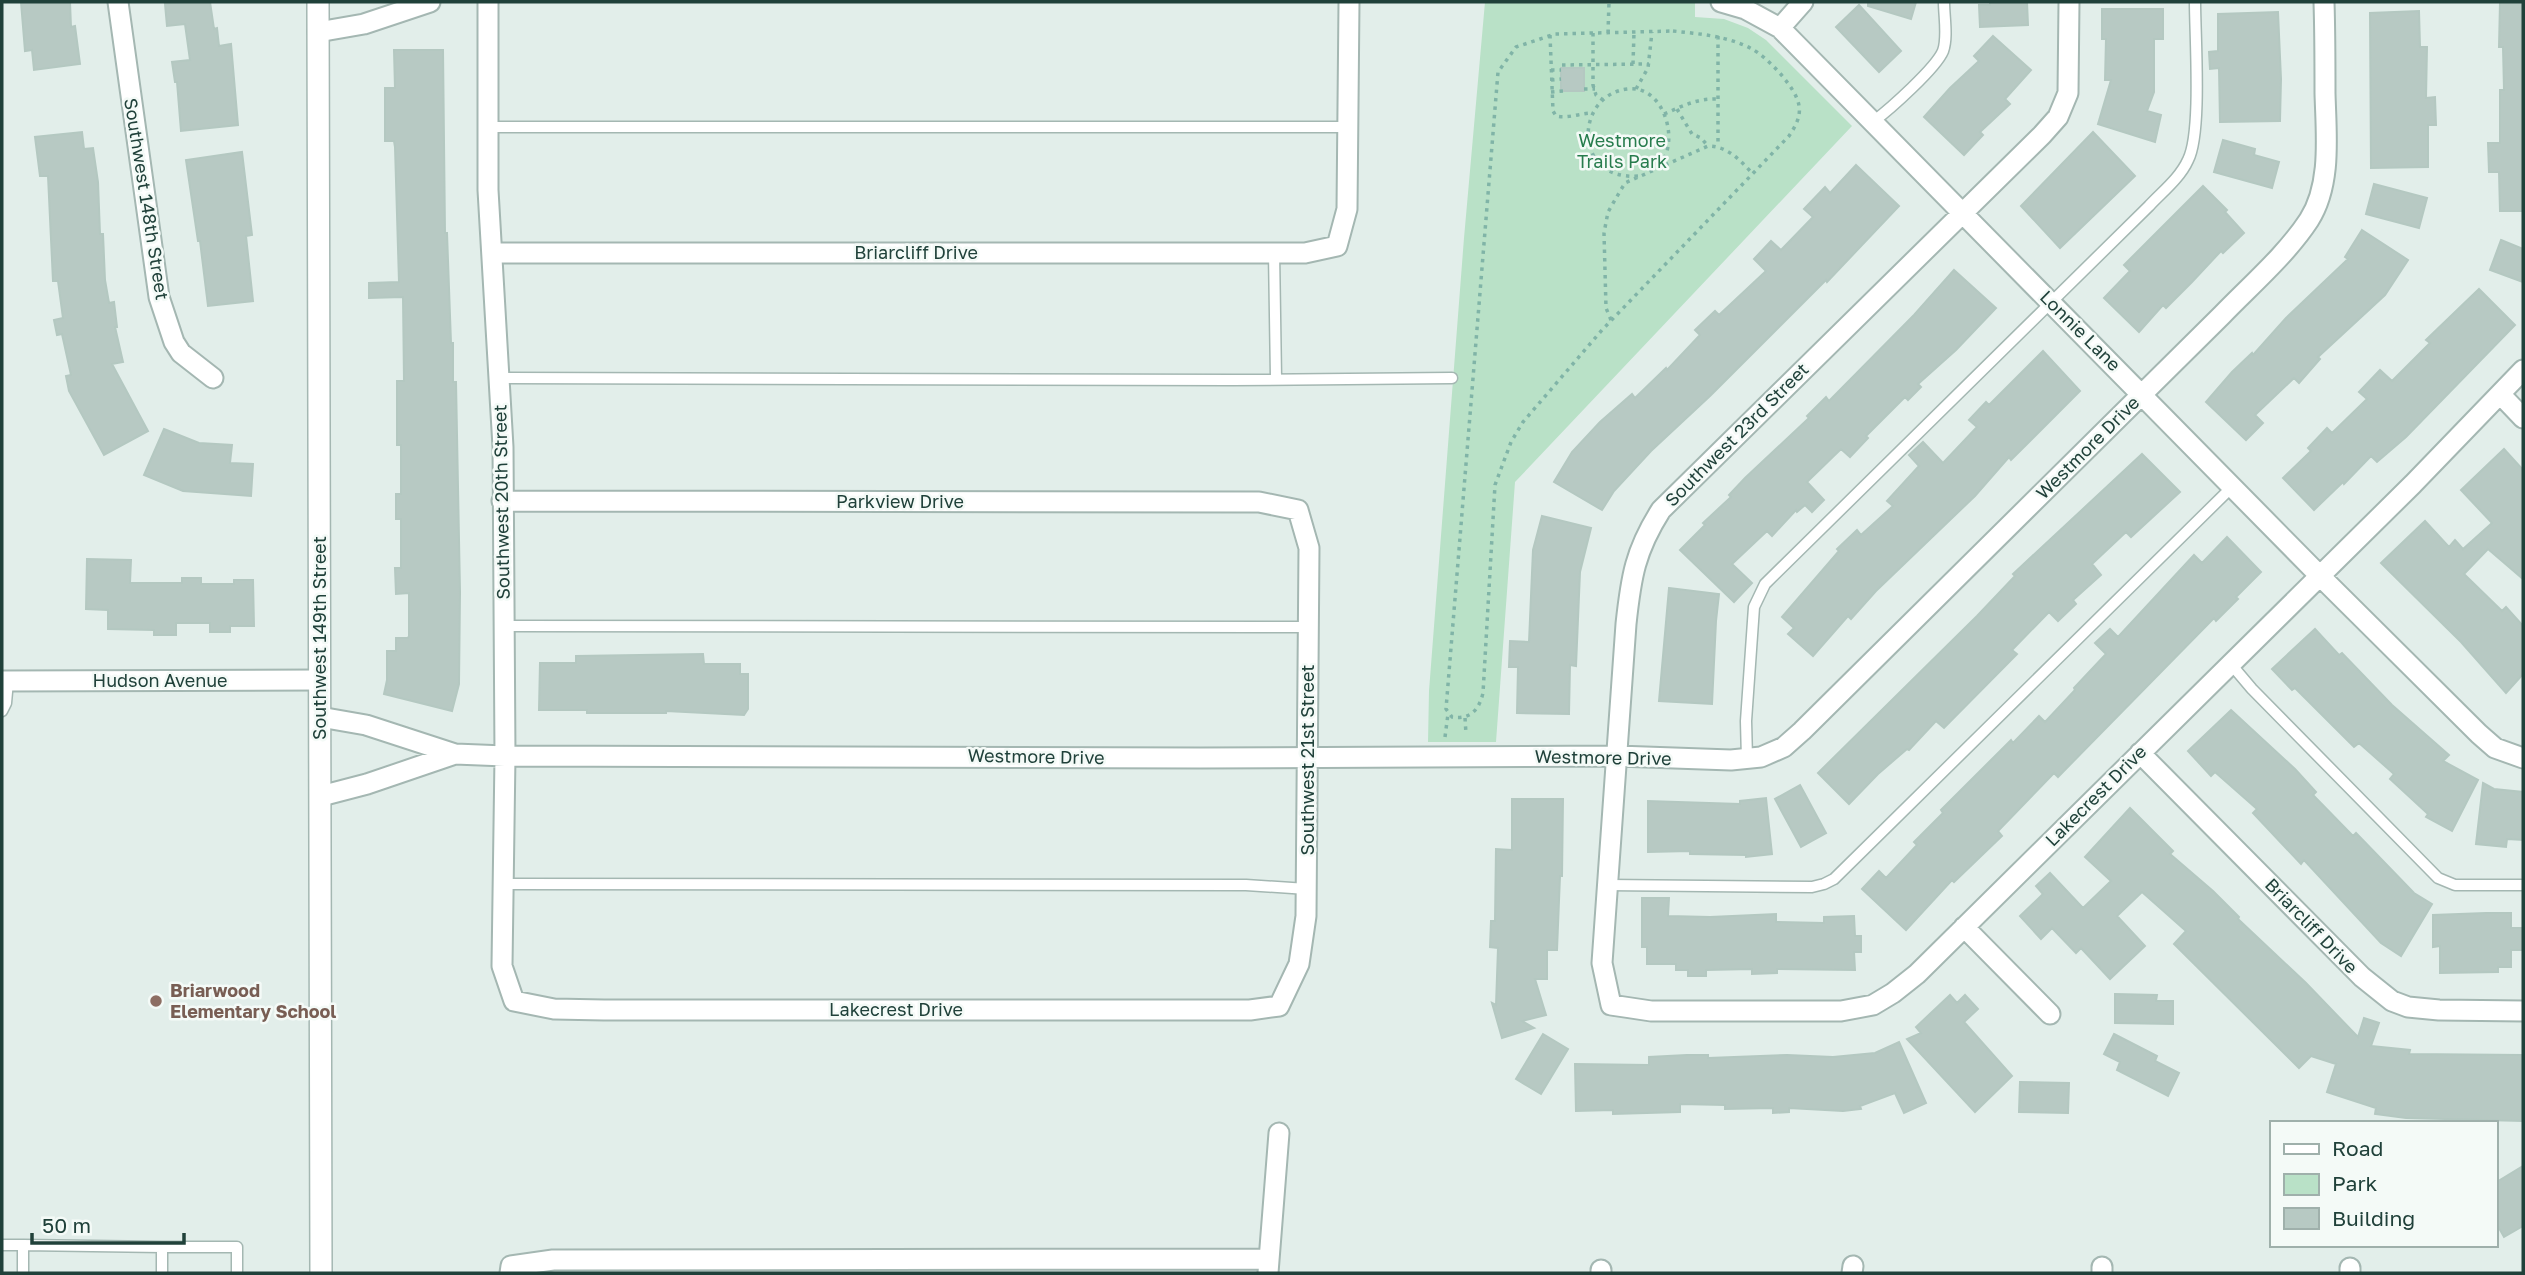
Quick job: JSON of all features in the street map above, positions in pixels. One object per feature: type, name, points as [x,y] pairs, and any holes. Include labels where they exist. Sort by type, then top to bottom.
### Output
[{"type":"street","name":"Southwest 148th Street","points":[[118,2],[159,297],[174,342],[181,352],[213,378]]},
{"type":"street","name":"Southwest 149th Street","points":[[318,2],[321,1273]]},
{"type":"street","points":[[318,32],[364,24],[430,2]]},
{"type":"street","name":"Southwest 20th Street","points":[[488,2],[488,190],[494,253],[503,447],[505,757],[502,966],[514,1001]]},
{"type":"street","points":[[1348,127],[1349,2]]},
{"type":"street","name":"Lonnie Lane","points":[[1721,2],[1745,9],[1780,29],[2479,734],[2495,748],[2523,758]]},
{"type":"street","points":[[1780,29],[1802,2]]},
{"type":"street","name":"Southwest 23rd Street","points":[[1611,1005],[1602,962],[1630,586],[1640,547],[1661,510],[2042,135],[2063,107],[2068,93],[2069,2]]},
{"type":"street","name":"Westmore Drive","points":[[320,717],[366,725],[455,754],[505,757],[1761,757],[1784,747],[1802,731],[2142,394],[2305,226],[2319,201],[2323,181],[2326,144],[2324,2]]},
{"type":"street","name":"Briarcliff Drive","points":[[494,253],[1305,253],[1338,246],[1347,209],[1348,127]]},
{"type":"street","name":"Lakecrest Drive","points":[[1611,1005],[1651,1011],[1854,1009],[1873,1005],[1893,993],[1917,974],[1965,927],[2501,396],[2523,370]]},
{"type":"street","points":[[2501,396],[2523,418]]},
{"type":"street","name":"Parkview Drive","points":[[502,501],[1259,502],[1298,510]]},
{"type":"street","name":"Southwest 21st Street","points":[[1279,1006],[1299,964],[1307,889],[1309,548],[1298,510]]},
{"type":"street","name":"Hudson Avenue","points":[[5,681],[319,680]]},
{"type":"street","name":"Briarcliff Drive","points":[[2140,753],[2362,977],[2392,1001],[2422,1010],[2523,1011]]},
{"type":"street","name":"Westmore Drive","points":[[321,796],[367,784],[455,754]]},
{"type":"street","points":[[1965,927],[2050,1014]]},
{"type":"street","name":"Lakecrest Drive","points":[[514,1001],[554,1009],[604,1010],[1250,1010],[1279,1006]]},
{"type":"street","points":[[510,1269],[553,1260],[1269,1266],[1279,1133]]},
{"type":"lane","points":[[1874,121],[1911,89],[1941,55],[1944,41],[1944,2]]},
{"type":"lane","points":[[1747,759],[1746,722],[1754,607],[1765,584],[2149,206],[2180,173],[2189,159],[2195,133],[2195,2]]},
{"type":"lane","points":[[489,127],[1348,127]]},
{"type":"lane","points":[[1274,253],[1276,378]]},
{"type":"lane","points":[[500,378],[1452,378]]},
{"type":"lane","points":[[1607,885],[1811,887],[1834,879],[2233,486]]},
{"type":"lane","points":[[504,626],[1308,627]]},
{"type":"lane","points":[[2230,663],[2252,689],[2438,878],[2455,885],[2523,885]]},
{"type":"lane","points":[[2,711],[6,703],[5,681]]},
{"type":"lane","points":[[503,884],[1256,885],[1307,889]]},
{"type":"lane","points":[[2,1245],[237,1247],[237,1273]]},
{"type":"lane","points":[[23,1245],[23,1273]]},
{"type":"lane","points":[[162,1247],[162,1273]]},
{"type":"path","points":[[1608,33],[1609,2]]},
{"type":"path","points":[[1633,64],[1634,32]]},
{"type":"path","points":[[1634,32],[1718,36],[1753,49],[1777,70],[1793,90],[1799,106],[1797,123],[1789,136],[1611,320],[1523,422],[1511,442],[1495,485],[1481,703],[1473,714],[1465,718],[1452,717],[1446,709],[1498,72],[1516,47],[1550,35],[1634,32]]},
{"type":"path","points":[[1636,89],[1649,64],[1652,32]]},
{"type":"path","points":[[1593,33],[1593,80],[1596,95],[1603,100]]},
{"type":"path","points":[[1550,35],[1553,111],[1556,116],[1593,113]]},
{"type":"path","points":[[1718,36],[1718,146]]},
{"type":"path","points":[[1551,70],[1593,65],[1649,64]]},
{"type":"path","points":[[1551,80],[1561,79]]},
{"type":"path","points":[[1584,80],[1593,80]]},
{"type":"path","points":[[1584,89],[1595,89]]},
{"type":"path","points":[[1640,175],[1611,173],[1598,164],[1591,153],[1588,136],[1593,113],[1603,100],[1616,92],[1636,89],[1652,96],[1664,114],[1668,149],[1657,168]]},
{"type":"path","points":[[1551,92],[1563,91]]},
{"type":"path","points":[[1664,114],[1704,98],[1719,99]]},
{"type":"path","points":[[1677,109],[1692,134],[1701,138],[1708,146]]},
{"type":"path","points":[[1611,320],[1606,308],[1604,233],[1608,212],[1625,183],[1708,146],[1728,150],[1753,173]]},
{"type":"path","points":[[1444,740],[1448,712]]},
{"type":"path","points":[[1465,718],[1466,734]]},
{"type":"green space","name":"Westmore Trails Park","points":[[1485,2],[1695,2],[1695,17],[1724,19],[1748,28],[1766,40],[1852,126],[1515,482],[1496,742],[1428,742],[1429,691]]},
{"type":"building","points":[[21,2],[70,2],[71,27],[75,26],[80,64],[34,70],[32,50],[25,51]]},
{"type":"building","points":[[210,2],[219,46],[231,44],[238,125],[181,131],[177,82],[172,62],[190,60],[185,24],[167,26],[165,4]]},
{"type":"building","points":[[1868,2],[1916,2],[1911,19],[1868,6]]},
{"type":"building","points":[[1990,2],[2027,2],[2028,25],[1980,27],[1979,5],[1990,5]]},
{"type":"building","points":[[2500,2],[2523,2],[2523,211],[2500,211],[2499,172],[2489,172],[2488,143],[2500,143],[2500,90],[2504,90],[2503,47],[2499,47]]},
{"type":"building","points":[[1859,5],[1901,51],[1879,72],[1836,27]]},
{"type":"building","points":[[2102,9],[2163,9],[2163,39],[2154,39],[2154,92],[2147,111],[2161,115],[2155,142],[2098,124],[2111,80],[2105,80],[2106,39],[2102,39]]},
{"type":"building","points":[[2419,11],[2420,47],[2427,47],[2426,98],[2435,97],[2436,125],[2428,125],[2428,167],[2371,168],[2370,13]]},
{"type":"building","points":[[2278,12],[2280,121],[2220,122],[2219,68],[2210,69],[2209,52],[2218,51],[2218,14]]},
{"type":"building","points":[[1993,36],[2031,70],[2005,99],[2010,104],[1980,132],[1983,135],[1964,155],[1924,117],[1979,61],[1974,56]]},
{"type":"building","points":[[394,50],[443,50],[445,233],[453,382],[456,382],[460,592],[459,684],[452,711],[384,694],[387,651],[396,651],[396,638],[409,636],[409,593],[396,594],[395,568],[401,568],[401,519],[396,519],[396,494],[401,494],[401,445],[397,445],[397,381],[404,381],[403,297],[369,298],[369,283],[399,282],[395,147],[394,141],[385,141],[385,88],[395,88]]},
{"type":"building","points":[[1561,68],[1584,68],[1584,91],[1561,91]]},
{"type":"building","points":[[82,132],[84,149],[93,148],[98,182],[100,234],[103,234],[105,280],[109,303],[114,302],[115,327],[123,362],[112,364],[148,431],[104,455],[69,391],[66,376],[71,375],[62,334],[57,335],[54,320],[63,318],[58,281],[53,281],[48,176],[40,176],[35,137]]},
{"type":"building","points":[[2093,132],[2135,176],[2060,248],[2021,206]]},
{"type":"building","points":[[2223,140],[2255,149],[2254,155],[2279,162],[2272,188],[2214,172]]},
{"type":"building","points":[[242,152],[252,235],[246,236],[253,301],[208,306],[186,160]]},
{"type":"building","points":[[1856,165],[1899,206],[1827,282],[1826,280],[1651,451],[1614,491],[1602,510],[1554,482],[1572,452],[1600,422],[1632,394],[1635,398],[1666,368],[1667,370],[1700,335],[1695,330],[1715,311],[1719,315],[1766,271],[1754,259],[1771,241],[1781,250],[1813,217],[1804,209],[1825,187],[1830,193]]},
{"type":"building","points":[[2374,184],[2427,198],[2419,228],[2366,214]]},
{"type":"building","points":[[2203,186],[2227,210],[2225,212],[2244,233],[2223,253],[2221,251],[2166,308],[2163,305],[2139,332],[2104,298],[2130,271],[2124,265]]},
{"type":"building","points":[[2362,230],[2408,260],[2385,295],[2318,357],[2320,359],[2299,383],[2294,378],[2255,415],[2263,423],[2246,440],[2206,402],[2232,372],[2252,353],[2253,355],[2286,318],[2348,259],[2345,257]]},
{"type":"building","points":[[2501,240],[2523,249],[2523,282],[2490,270]]},
{"type":"building","points":[[1954,270],[1996,308],[1956,350],[1918,384],[1921,387],[1908,400],[1905,397],[1866,436],[1868,438],[1850,457],[1841,449],[1807,482],[1824,500],[1812,512],[1805,505],[1797,512],[1796,510],[1772,536],[1767,531],[1732,564],[1752,583],[1734,602],[1680,550],[1705,525],[1703,523],[1731,497],[1729,495],[1745,478],[1809,418],[1807,416],[1826,397],[1829,401],[1914,315]]},
{"type":"building","points":[[2479,289],[2515,325],[2406,437],[2377,462],[2371,456],[2314,510],[2283,478],[2311,451],[2308,448],[2327,428],[2332,433],[2367,399],[2359,392],[2380,370],[2392,381],[2430,343],[2426,340]]},
{"type":"building","points":[[2043,351],[2080,391],[2011,460],[2009,457],[1975,496],[1876,591],[1851,619],[1848,616],[1813,656],[1788,634],[1794,628],[1782,617],[1839,551],[1837,549],[1857,530],[1861,535],[1893,506],[1887,501],[1919,466],[1909,455],[1923,442],[1943,463],[1977,427],[1969,420],[1986,402],[1989,405]]},
{"type":"building","points":[[164,429],[199,443],[232,445],[230,463],[253,464],[251,496],[183,491],[144,475]]},
{"type":"building","points":[[2504,449],[2523,470],[2523,579],[2488,549],[2464,574],[2502,611],[2506,607],[2523,626],[2523,674],[2506,693],[2461,642],[2381,563],[2425,521],[2449,547],[2455,540],[2463,549],[2492,523],[2461,490]]},
{"type":"building","points":[[2142,454],[2180,492],[2131,537],[2126,532],[2092,564],[2101,575],[2073,600],[2076,604],[2058,621],[2049,612],[2012,650],[2017,654],[1944,728],[1936,721],[1909,750],[1878,774],[1849,804],[1818,773],[1977,616],[2015,576],[2013,574]]},
{"type":"building","points":[[1542,516],[1591,528],[1580,572],[1576,666],[1570,665],[1569,714],[1517,713],[1518,667],[1509,667],[1510,641],[1529,642],[1533,550]]},
{"type":"building","points":[[2227,537],[2261,572],[2236,597],[2238,599],[2216,621],[2214,618],[2058,777],[2054,773],[1998,831],[2002,836],[1954,882],[1952,880],[1906,930],[1862,889],[1879,871],[1886,878],[1917,845],[1914,842],[1943,813],[1941,810],[2011,740],[2013,743],[2039,716],[2045,722],[2106,654],[2095,643],[2110,629],[2118,637],[2194,555],[2202,563]]},
{"type":"building","points":[[87,559],[131,560],[130,583],[182,583],[182,578],[201,578],[201,584],[234,584],[234,580],[253,580],[254,626],[230,626],[230,632],[210,632],[210,623],[176,623],[176,635],[154,635],[154,630],[108,629],[108,610],[86,609]]},
{"type":"building","points":[[1669,588],[1719,594],[1712,704],[1659,701]]},
{"type":"building","points":[[2315,629],[2392,705],[2449,755],[2443,761],[2478,780],[2452,831],[2426,817],[2428,814],[2390,779],[2394,774],[2359,743],[2354,747],[2272,669]]},
{"type":"building","points":[[703,654],[704,664],[740,664],[740,674],[748,674],[748,709],[744,715],[539,710],[540,663],[576,663],[576,656]]},
{"type":"building","points":[[2231,710],[2295,769],[2316,792],[2313,795],[2353,836],[2356,833],[2414,893],[2432,904],[2401,956],[2381,943],[2304,860],[2301,864],[2253,813],[2257,809],[2215,772],[2211,776],[2188,751]]},
{"type":"building","points":[[2483,783],[2494,789],[2523,792],[2523,840],[2507,839],[2506,847],[2476,844]]},
{"type":"building","points":[[1800,785],[1826,833],[1801,847],[1775,799]]},
{"type":"building","points":[[1766,798],[1772,854],[1746,857],[1690,854],[1690,851],[1648,852],[1648,801],[1740,804],[1740,801]]},
{"type":"building","points":[[1512,799],[1563,799],[1562,876],[1557,950],[1547,950],[1547,979],[1535,979],[1546,1015],[1522,1021],[1534,1028],[1502,1038],[1492,1003],[1496,1005],[1498,948],[1490,947],[1491,921],[1495,921],[1496,849],[1512,850]]},
{"type":"building","points":[[2130,808],[2173,851],[2170,854],[2213,891],[2358,1037],[2364,1018],[2379,1023],[2371,1046],[2410,1050],[2409,1054],[2522,1055],[2522,1121],[2406,1118],[2375,1114],[2376,1108],[2327,1092],[2336,1064],[2311,1056],[2299,1068],[2174,944],[2186,931],[2142,892],[2117,916],[2145,946],[2110,979],[2081,948],[2076,953],[2052,928],[2041,939],[2020,916],[2043,894],[2036,886],[2050,873],[2083,908],[2111,881],[2085,857]]},
{"type":"building","points":[[1642,898],[1669,898],[1668,916],[1776,914],[1776,922],[1824,923],[1824,917],[1854,916],[1855,936],[1861,936],[1861,952],[1854,952],[1855,970],[1777,969],[1777,973],[1752,974],[1752,969],[1706,970],[1706,976],[1688,976],[1688,970],[1676,970],[1676,964],[1647,964],[1647,947],[1642,947]]},
{"type":"building","points":[[2511,913],[2511,928],[2523,928],[2523,950],[2511,950],[2511,967],[2498,967],[2498,972],[2440,973],[2440,946],[2433,947],[2433,915]]},
{"type":"building","points":[[2115,994],[2157,995],[2156,1001],[2173,1001],[2173,1024],[2115,1023]]},
{"type":"building","points":[[1950,995],[1957,1003],[1965,995],[1978,1009],[1964,1022],[2012,1076],[1975,1112],[1907,1039],[1921,1033],[1916,1027]]},
{"type":"building","points":[[1543,1034],[1568,1049],[1541,1094],[1516,1079]]},
{"type":"building","points":[[2114,1034],[2157,1056],[2155,1061],[2179,1073],[2168,1096],[2117,1070],[2120,1062],[2104,1054]]},
{"type":"building","points":[[1899,1042],[1926,1103],[1904,1113],[1895,1093],[1860,1106],[1861,1109],[1843,1111],[1789,1108],[1789,1112],[1773,1113],[1773,1108],[1725,1109],[1725,1105],[1680,1104],[1680,1112],[1613,1114],[1613,1110],[1576,1111],[1575,1064],[1649,1065],[1649,1057],[1687,1055],[1708,1055],[1708,1058],[1787,1055],[1833,1057],[1875,1053]]},
{"type":"building","points":[[2020,1082],[2069,1083],[2068,1113],[2019,1112]]},
{"type":"building","points":[[2523,1166],[2523,1226],[2504,1237],[2497,1225],[2497,1182]]},
{"type":"place","name":"Briarwood Elementary School","points":[[156,1001]]}]
